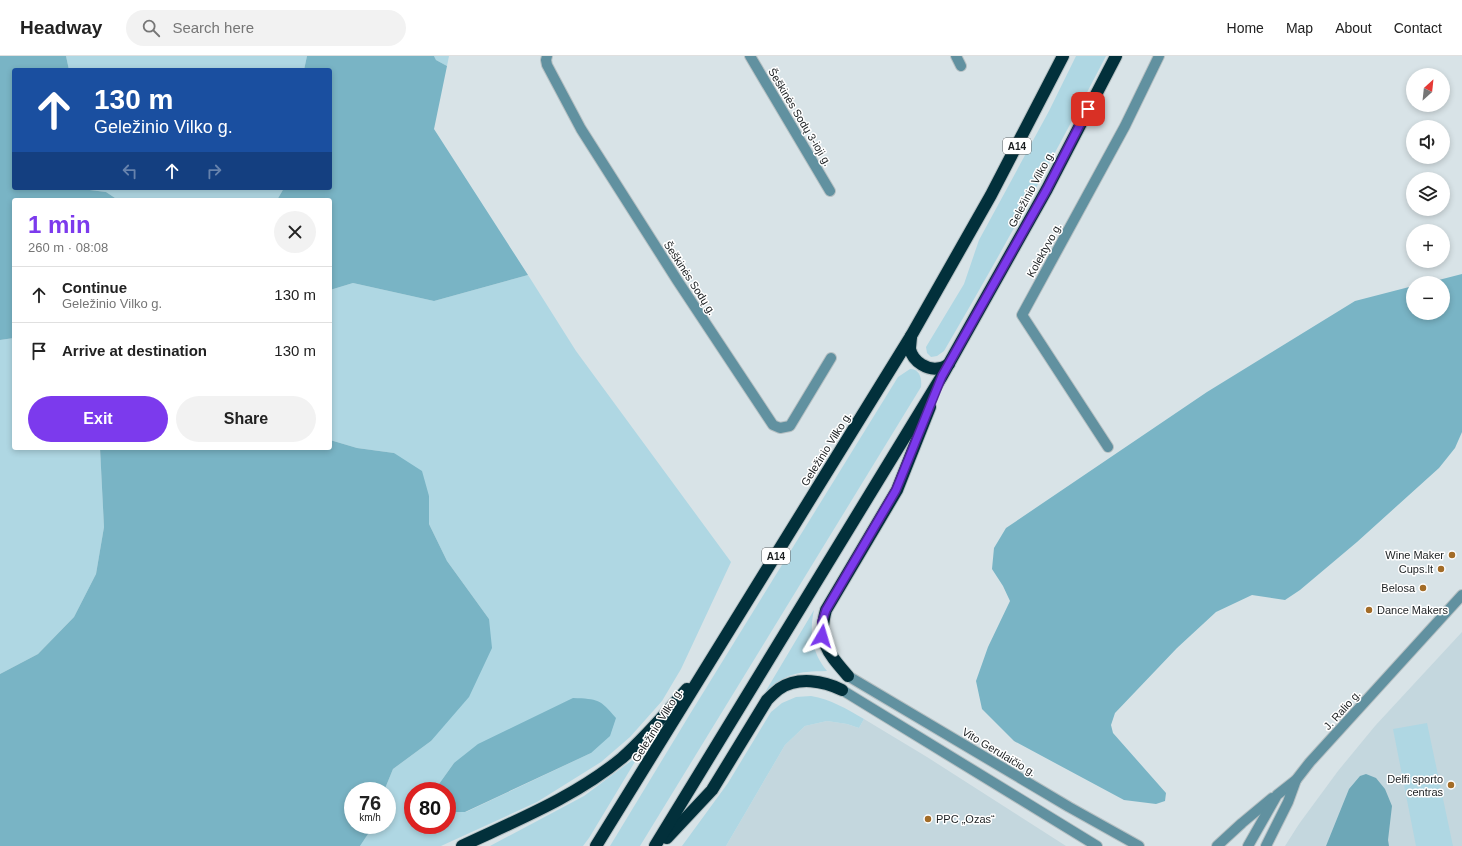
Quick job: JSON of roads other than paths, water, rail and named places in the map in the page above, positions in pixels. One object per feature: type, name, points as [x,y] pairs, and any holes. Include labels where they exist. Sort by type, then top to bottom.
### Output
[{"type":"highway","name":"Geležinio Vilko g.","points":[[596,846],[911,336],[991,195],[1063,56]]},
{"type":"highway","name":"Geležinio Vilko g.","points":[[656,846],[949,364],[1047,189],[1116,56]]},
{"type":"highway","points":[[911,336],[910,350],[914,358],[921,365],[932,368],[940,368],[949,364]]},
{"type":"highway","points":[[848,676],[831,657],[822,636],[822,622],[826,610],[896,490],[942,376]]},
{"type":"highway","points":[[462,846],[542,809],[602,774],[639,742],[709,664]]},
{"type":"highway","points":[[659,846],[712,790],[767,700],[780,689],[795,683],[813,681],[830,684],[842,690]]},
{"type":"street","name":"Šeškinės Sodų g.","points":[[547,56],[547,65],[581,129],[677,280],[772,425],[780,428],[790,426],[831,358]]},
{"type":"street","name":"Šeškinės Sodų 3-ioji g.","points":[[750,56],[830,191]]},
{"type":"street","points":[[956,56],[962,66]]},
{"type":"street","name":"Kolektyvo g.","points":[[1108,446],[1022,315],[1125,126],[1159,56]]},
{"type":"street","name":"J. Ralio g.","points":[[1248,846],[1277,795],[1296,780],[1462,595]]},
{"type":"street","name":"Vito Gerulaičio g.","points":[[848,676],[1069,807],[1139,846]]},
{"type":"street","points":[[842,690],[1097,846]]},
{"type":"street","points":[[1267,844],[1288,802],[1296,780]]},
{"type":"street","points":[[1217,846],[1242,823],[1277,795]]},
{"type":"place","name":"Wine Maker","points":[[1452,555]]},
{"type":"place","name":"Cups.lt","points":[[1441,569]]},
{"type":"place","name":"Belosa","points":[[1423,588]]},
{"type":"place","name":"Dance Makers","points":[[1369,610]]},
{"type":"place","name":"Delfi sporto centras","points":[[1451,785]]},
{"type":"place","name":"PPC „Ozas“","points":[[928,819]]}]
